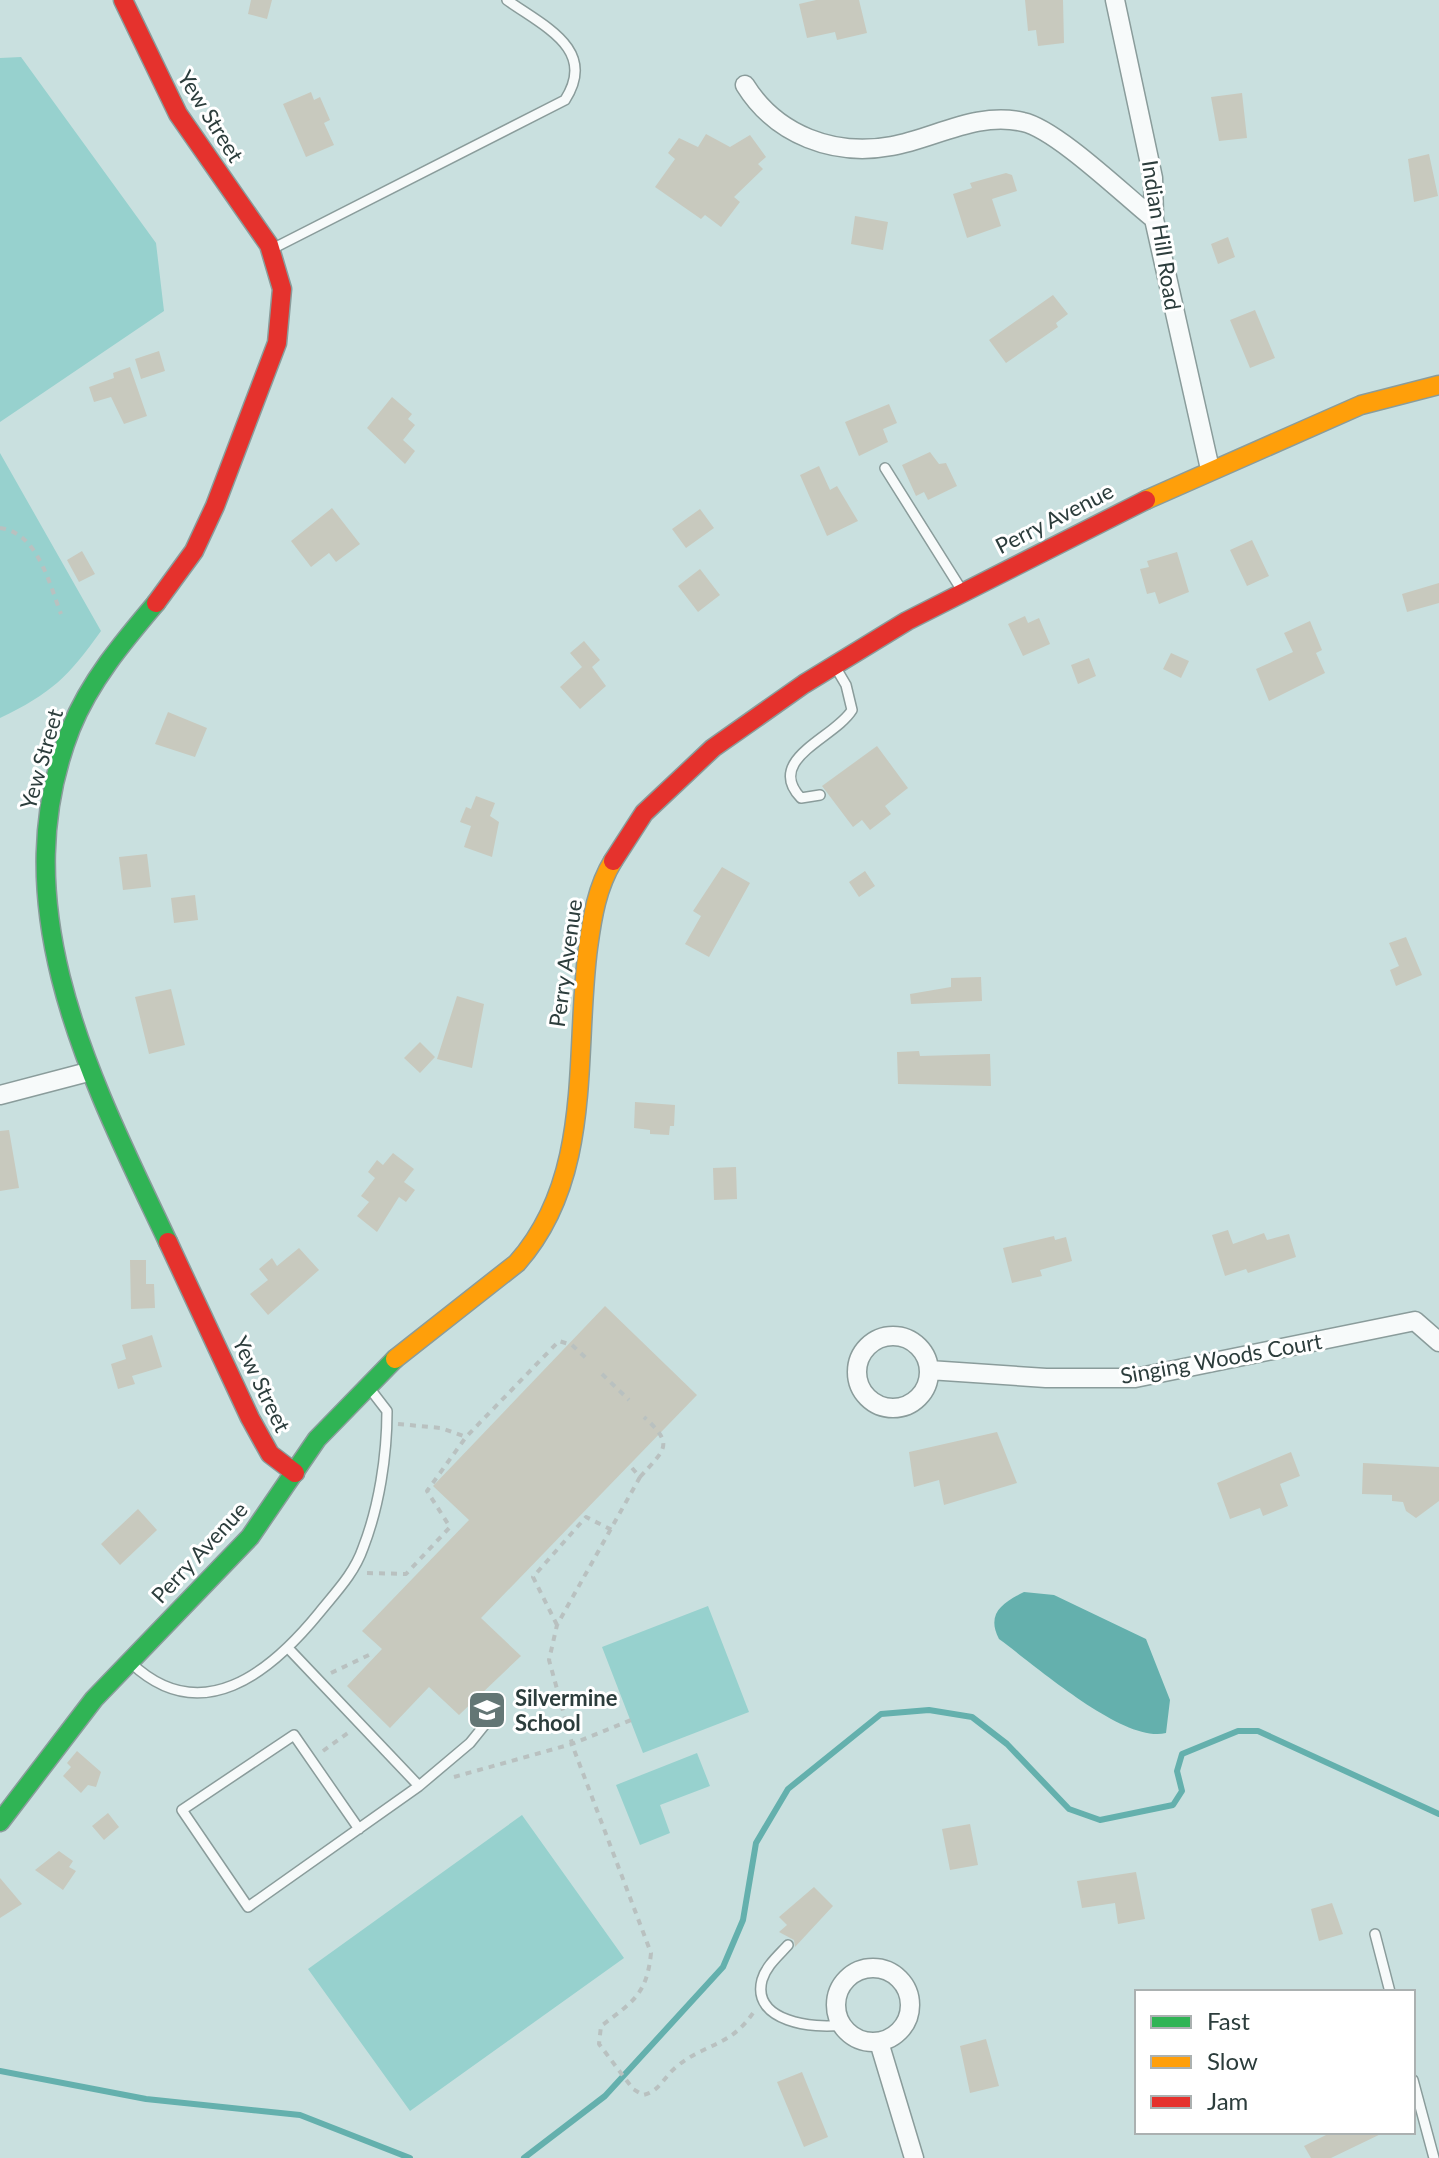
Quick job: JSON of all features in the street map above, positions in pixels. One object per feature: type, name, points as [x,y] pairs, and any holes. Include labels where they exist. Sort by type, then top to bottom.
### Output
[{"type":"street","name":"Yew Street","points":[[123,0],[174,107],[271,250],[282,288],[281,329],[209,522],[188,560],[87,695],[67,743],[51,803],[44,862],[48,929],[67,1012],[88,1072],[250,1418],[270,1454],[295,1473]]},
{"type":"street","name":"Indian Hill Road","points":[[1115,0],[1153,178],[1154,219],[1210,469]]},
{"type":"street","points":[[745,85],[760,109],[786,129],[816,143],[891,146],[992,119],[1024,122],[1048,134],[1154,219]]},
{"type":"street","name":"Perry Avenue","points":[[0,1822],[60,1740],[129,1661],[252,1535],[317,1440],[367,1384],[415,1341],[511,1269],[532,1247],[555,1209],[571,1154],[587,941],[602,881],[622,841],[645,810],[686,771],[835,666],[962,592],[1060,540],[1210,469],[1386,396],[1439,385]]},
{"type":"street","points":[[0,1095],[88,1072]]},
{"type":"street","name":"Singing Woods Court","points":[[929,1370],[1046,1378],[1135,1378],[1415,1321],[1439,1342]]},
{"type":"street","points":[[896,1335],[919,1346],[929,1370],[921,1395],[897,1408],[871,1402],[857,1379],[861,1353],[882,1336],[896,1335]]},
{"type":"street","points":[[869,1968],[893,1974],[908,1994],[908,2019],[892,2037],[879,2042],[858,2039],[841,2025],[836,2001],[847,1979],[869,1968]]},
{"type":"street","points":[[879,2042],[914,2158]]},
{"type":"lane","points":[[271,250],[565,100],[577,82],[576,59],[563,41],[507,0]]},
{"type":"lane","points":[[885,468],[962,592]]},
{"type":"lane","points":[[820,795],[801,798],[789,782],[789,770],[802,753],[841,724],[852,710],[846,685],[835,666]]},
{"type":"lane","points":[[129,1661],[167,1688],[205,1694],[245,1679],[288,1648],[352,1572],[372,1520],[387,1425],[384,1403],[367,1384]]},
{"type":"lane","points":[[288,1648],[419,1786]]},
{"type":"lane","points":[[359,1829],[294,1735],[182,1810],[248,1907],[359,1829],[419,1786],[470,1743],[495,1712]]},
{"type":"lane","points":[[1375,1934],[1389,1990]]},
{"type":"lane","points":[[788,1945],[767,1968],[762,1980],[764,1998],[781,2017],[796,2024],[817,2027],[841,2025]]},
{"type":"lane","points":[[1415,2087],[1434,2158]]},
{"type":"path","points":[[0,528],[19,534],[34,551],[61,614]]},
{"type":"path","points":[[352,1572],[406,1574],[450,1527],[427,1491],[466,1437],[559,1341],[572,1345],[586,1358]]},
{"type":"path","points":[[602,1374],[629,1400]]},
{"type":"path","points":[[644,1417],[662,1433],[665,1443],[662,1453],[640,1477],[557,1625],[549,1660],[572,1744],[651,1953],[648,1983],[632,2003],[601,2026],[599,2044],[633,2089],[643,2095],[651,2094],[680,2064],[739,2033],[764,1998]]},
{"type":"path","points":[[406,1423],[441,1428],[466,1437]]},
{"type":"path","points":[[632,1468],[640,1477]]},
{"type":"path","points":[[557,1625],[533,1577],[586,1517],[612,1530]]},
{"type":"path","points":[[318,1679],[373,1653]]},
{"type":"path","points":[[449,1778],[572,1744],[631,1720]]},
{"type":"path","points":[[311,1759],[340,1739]]},
{"type":"shaded area","points":[[21,57],[156,243],[164,311],[0,422],[0,58]]},
{"type":"shaded area","points":[[0,453],[101,631],[58,682],[0,718]]},
{"type":"shaded area","points":[[1024,1592],[1054,1595],[1146,1639],[1170,1700],[1166,1733],[1148,1733],[1127,1727],[1104,1715],[999,1639],[994,1623],[998,1610]]},
{"type":"shaded area","points":[[708,1606],[749,1712],[643,1753],[602,1647]]},
{"type":"shaded area","points":[[697,1753],[710,1786],[660,1805],[670,1833],[640,1845],[616,1785]]},
{"type":"shaded area","points":[[522,1815],[624,1958],[410,2111],[308,1969]]},
{"type":"building","points":[[251,0],[272,0],[267,19],[248,14]]},
{"type":"building","points":[[816,0],[859,0],[867,33],[837,40],[835,32],[807,38],[799,4]]},
{"type":"building","points":[[1025,0],[1063,0],[1064,43],[1038,46],[1036,30],[1028,31]]},
{"type":"building","points":[[311,92],[314,100],[320,97],[330,120],[324,123],[334,145],[306,157],[283,104]]},
{"type":"building","points":[[1242,93],[1247,138],[1219,141],[1211,97]]},
{"type":"building","points":[[706,134],[730,147],[750,135],[766,157],[758,164],[763,169],[734,197],[740,202],[721,227],[705,215],[701,219],[655,187],[675,159],[668,153],[679,138],[698,147]]},
{"type":"building","points":[[1429,154],[1438,196],[1414,202],[1408,159]]},
{"type":"building","points":[[1006,173],[1012,175],[1017,191],[992,199],[1001,226],[967,238],[953,194],[972,188],[970,183]]},
{"type":"building","points":[[855,216],[888,222],[883,250],[851,244]]},
{"type":"building","points":[[1228,237],[1235,257],[1218,264],[1211,244]]},
{"type":"building","points":[[1053,295],[1068,314],[1056,323],[1058,327],[1006,363],[989,340]]},
{"type":"building","points":[[1255,310],[1275,358],[1250,368],[1230,320]]},
{"type":"building","points":[[159,351],[165,371],[141,379],[135,359]]},
{"type":"building","points":[[130,367],[147,416],[124,424],[111,397],[94,402],[89,387],[114,378],[113,373]]},
{"type":"building","points":[[392,397],[412,414],[408,419],[415,425],[403,440],[415,451],[405,464],[367,428]]},
{"type":"building","points":[[889,404],[897,423],[883,429],[888,442],[859,456],[845,422]]},
{"type":"building","points":[[930,452],[939,464],[946,463],[957,486],[928,500],[924,492],[916,496],[902,465]]},
{"type":"building","points":[[819,466],[830,490],[837,486],[858,521],[827,536],[800,475]]},
{"type":"building","points":[[332,508],[360,544],[336,562],[329,553],[311,567],[291,541]]},
{"type":"building","points":[[700,509],[714,528],[686,548],[672,529]]},
{"type":"building","points":[[1252,540],[1269,576],[1247,586],[1230,550]]},
{"type":"building","points":[[82,551],[95,574],[79,582],[67,560]]},
{"type":"building","points":[[1177,552],[1189,592],[1159,604],[1155,592],[1147,594],[1140,569],[1149,567],[1147,561]]},
{"type":"building","points":[[700,569],[720,595],[698,612],[678,586]]},
{"type":"building","points":[[1439,583],[1439,603],[1407,612],[1402,594]]},
{"type":"building","points":[[1025,616],[1028,623],[1039,618],[1050,644],[1023,656],[1008,624]]},
{"type":"building","points":[[1310,621],[1322,650],[1316,653],[1325,673],[1269,701],[1256,669],[1293,652],[1284,633]]},
{"type":"building","points":[[584,641],[600,660],[592,667],[606,686],[580,709],[560,687],[582,667],[570,653]]},
{"type":"building","points":[[1171,653],[1189,661],[1181,678],[1163,669]]},
{"type":"building","points":[[1089,658],[1096,676],[1078,684],[1071,665]]},
{"type":"building","points":[[168,712],[207,728],[195,757],[155,744]]},
{"type":"building","points":[[877,746],[908,788],[885,806],[891,814],[870,830],[862,820],[853,827],[822,786]]},
{"type":"building","points":[[476,796],[495,803],[490,816],[499,822],[492,857],[464,847],[471,826],[460,822],[466,807],[471,809]]},
{"type":"building","points":[[147,854],[151,887],[123,890],[119,857]]},
{"type":"building","points":[[722,867],[750,883],[709,957],[685,944],[701,916],[693,911]]},
{"type":"building","points":[[865,871],[875,886],[859,897],[849,882]]},
{"type":"building","points":[[195,895],[198,920],[174,923],[171,898]]},
{"type":"building","points":[[1406,937],[1422,975],[1396,986],[1390,970],[1399,966],[1389,943]]},
{"type":"building","points":[[981,977],[982,1001],[911,1004],[910,994],[951,987],[951,978]]},
{"type":"building","points":[[171,989],[185,1045],[149,1054],[135,997]]},
{"type":"building","points":[[457,996],[484,1004],[472,1068],[437,1059]]},
{"type":"building","points":[[420,1042],[435,1057],[420,1073],[404,1058]]},
{"type":"building","points":[[919,1051],[920,1056],[990,1054],[991,1086],[898,1084],[897,1052]]},
{"type":"building","points":[[635,1102],[675,1105],[674,1126],[670,1126],[669,1135],[650,1134],[650,1130],[634,1128]]},
{"type":"building","points":[[9,1130],[19,1188],[0,1191],[0,1131]]},
{"type":"building","points":[[393,1153],[414,1169],[404,1182],[415,1190],[406,1202],[399,1197],[377,1232],[357,1216],[369,1202],[361,1196],[375,1178],[368,1172],[377,1160],[383,1165]]},
{"type":"building","points":[[736,1167],[737,1199],[714,1200],[713,1168]]},
{"type":"building","points":[[1228,1230],[1233,1244],[1264,1233],[1267,1240],[1289,1234],[1296,1257],[1248,1273],[1246,1269],[1225,1276],[1212,1235]]},
{"type":"building","points":[[1054,1236],[1055,1240],[1066,1237],[1072,1261],[1040,1270],[1042,1276],[1012,1283],[1003,1248]]},
{"type":"building","points":[[299,1248],[319,1270],[268,1315],[250,1294],[268,1280],[259,1269],[272,1258],[277,1266]]},
{"type":"building","points":[[130,1260],[146,1260],[146,1284],[154,1284],[155,1308],[131,1309]]},
{"type":"building","points":[[605,1306],[697,1395],[481,1618],[521,1656],[459,1715],[429,1687],[390,1728],[347,1686],[382,1649],[362,1631],[469,1520],[433,1486]]},
{"type":"building","points":[[152,1335],[162,1367],[132,1376],[135,1384],[118,1389],[111,1364],[126,1359],[122,1345]]},
{"type":"building","points":[[997,1432],[1017,1483],[944,1505],[939,1480],[914,1487],[909,1452]]},
{"type":"building","points":[[1291,1452],[1300,1476],[1280,1484],[1288,1506],[1263,1516],[1260,1508],[1230,1519],[1217,1483]]},
{"type":"building","points":[[1363,1463],[1439,1467],[1439,1501],[1416,1518],[1406,1511],[1403,1502],[1392,1501],[1392,1495],[1362,1494]]},
{"type":"building","points":[[138,1509],[157,1530],[120,1565],[101,1544]]},
{"type":"building","points":[[77,1751],[101,1772],[96,1787],[88,1785],[81,1793],[63,1776],[71,1767],[67,1763]]},
{"type":"building","points":[[108,1813],[119,1827],[104,1840],[92,1826]]},
{"type":"building","points":[[970,1824],[978,1865],[950,1870],[942,1829]]},
{"type":"building","points":[[59,1851],[73,1861],[69,1867],[76,1871],[63,1890],[35,1870]]},
{"type":"building","points":[[1136,1872],[1145,1919],[1118,1924],[1115,1903],[1082,1908],[1077,1881]]},
{"type":"building","points":[[0,1878],[22,1904],[0,1918]]},
{"type":"building","points":[[814,1887],[833,1906],[795,1947],[794,1940],[779,1932],[787,1925],[779,1917]]},
{"type":"building","points":[[1332,1903],[1343,1934],[1319,1941],[1311,1909]]},
{"type":"building","points":[[986,2039],[999,2086],[970,2093],[960,2046]]},
{"type":"building","points":[[802,2072],[828,2137],[804,2147],[777,2082]]},
{"type":"building","points":[[1328,2134],[1381,2134],[1331,2158],[1311,2158],[1304,2146]]},
{"type":"waterway","points":[[524,2158],[605,2096],[723,1967],[743,1920],[756,1843],[788,1789],[881,1714],[929,1710],[972,1717],[1007,1744],[1069,1809],[1100,1820],[1173,1805],[1182,1791],[1177,1771],[1182,1754],[1238,1731],[1258,1731],[1439,1814]]},
{"type":"waterway","points":[[0,2071],[146,2099],[300,2115],[410,2158]]},
{"type":"traffic: fast","points":[[156,603],[98,678],[71,728],[52,795],[46,862],[51,928],[65,993],[111,1120],[168,1242]]},
{"type":"traffic: fast","points":[[0,1822],[94,1699],[250,1537],[317,1439],[395,1359]]},
{"type":"traffic: slow","points":[[1146,500],[1361,405],[1439,385]]},
{"type":"traffic: slow","points":[[395,1359],[517,1263],[542,1229],[559,1192],[570,1153],[576,1113],[591,925],[599,892],[613,861]]},
{"type":"traffic: jam","points":[[123,0],[178,114],[269,245],[282,289],[277,343],[215,506],[194,551],[156,603]]},
{"type":"traffic: jam","points":[[613,861],[644,813],[713,748],[804,684],[907,621],[1146,500]]},
{"type":"traffic: jam","points":[[168,1242],[250,1418],[270,1454],[295,1473]]},
{"type":"place","name":"Silvermine School","points":[[487,1710]]}]
